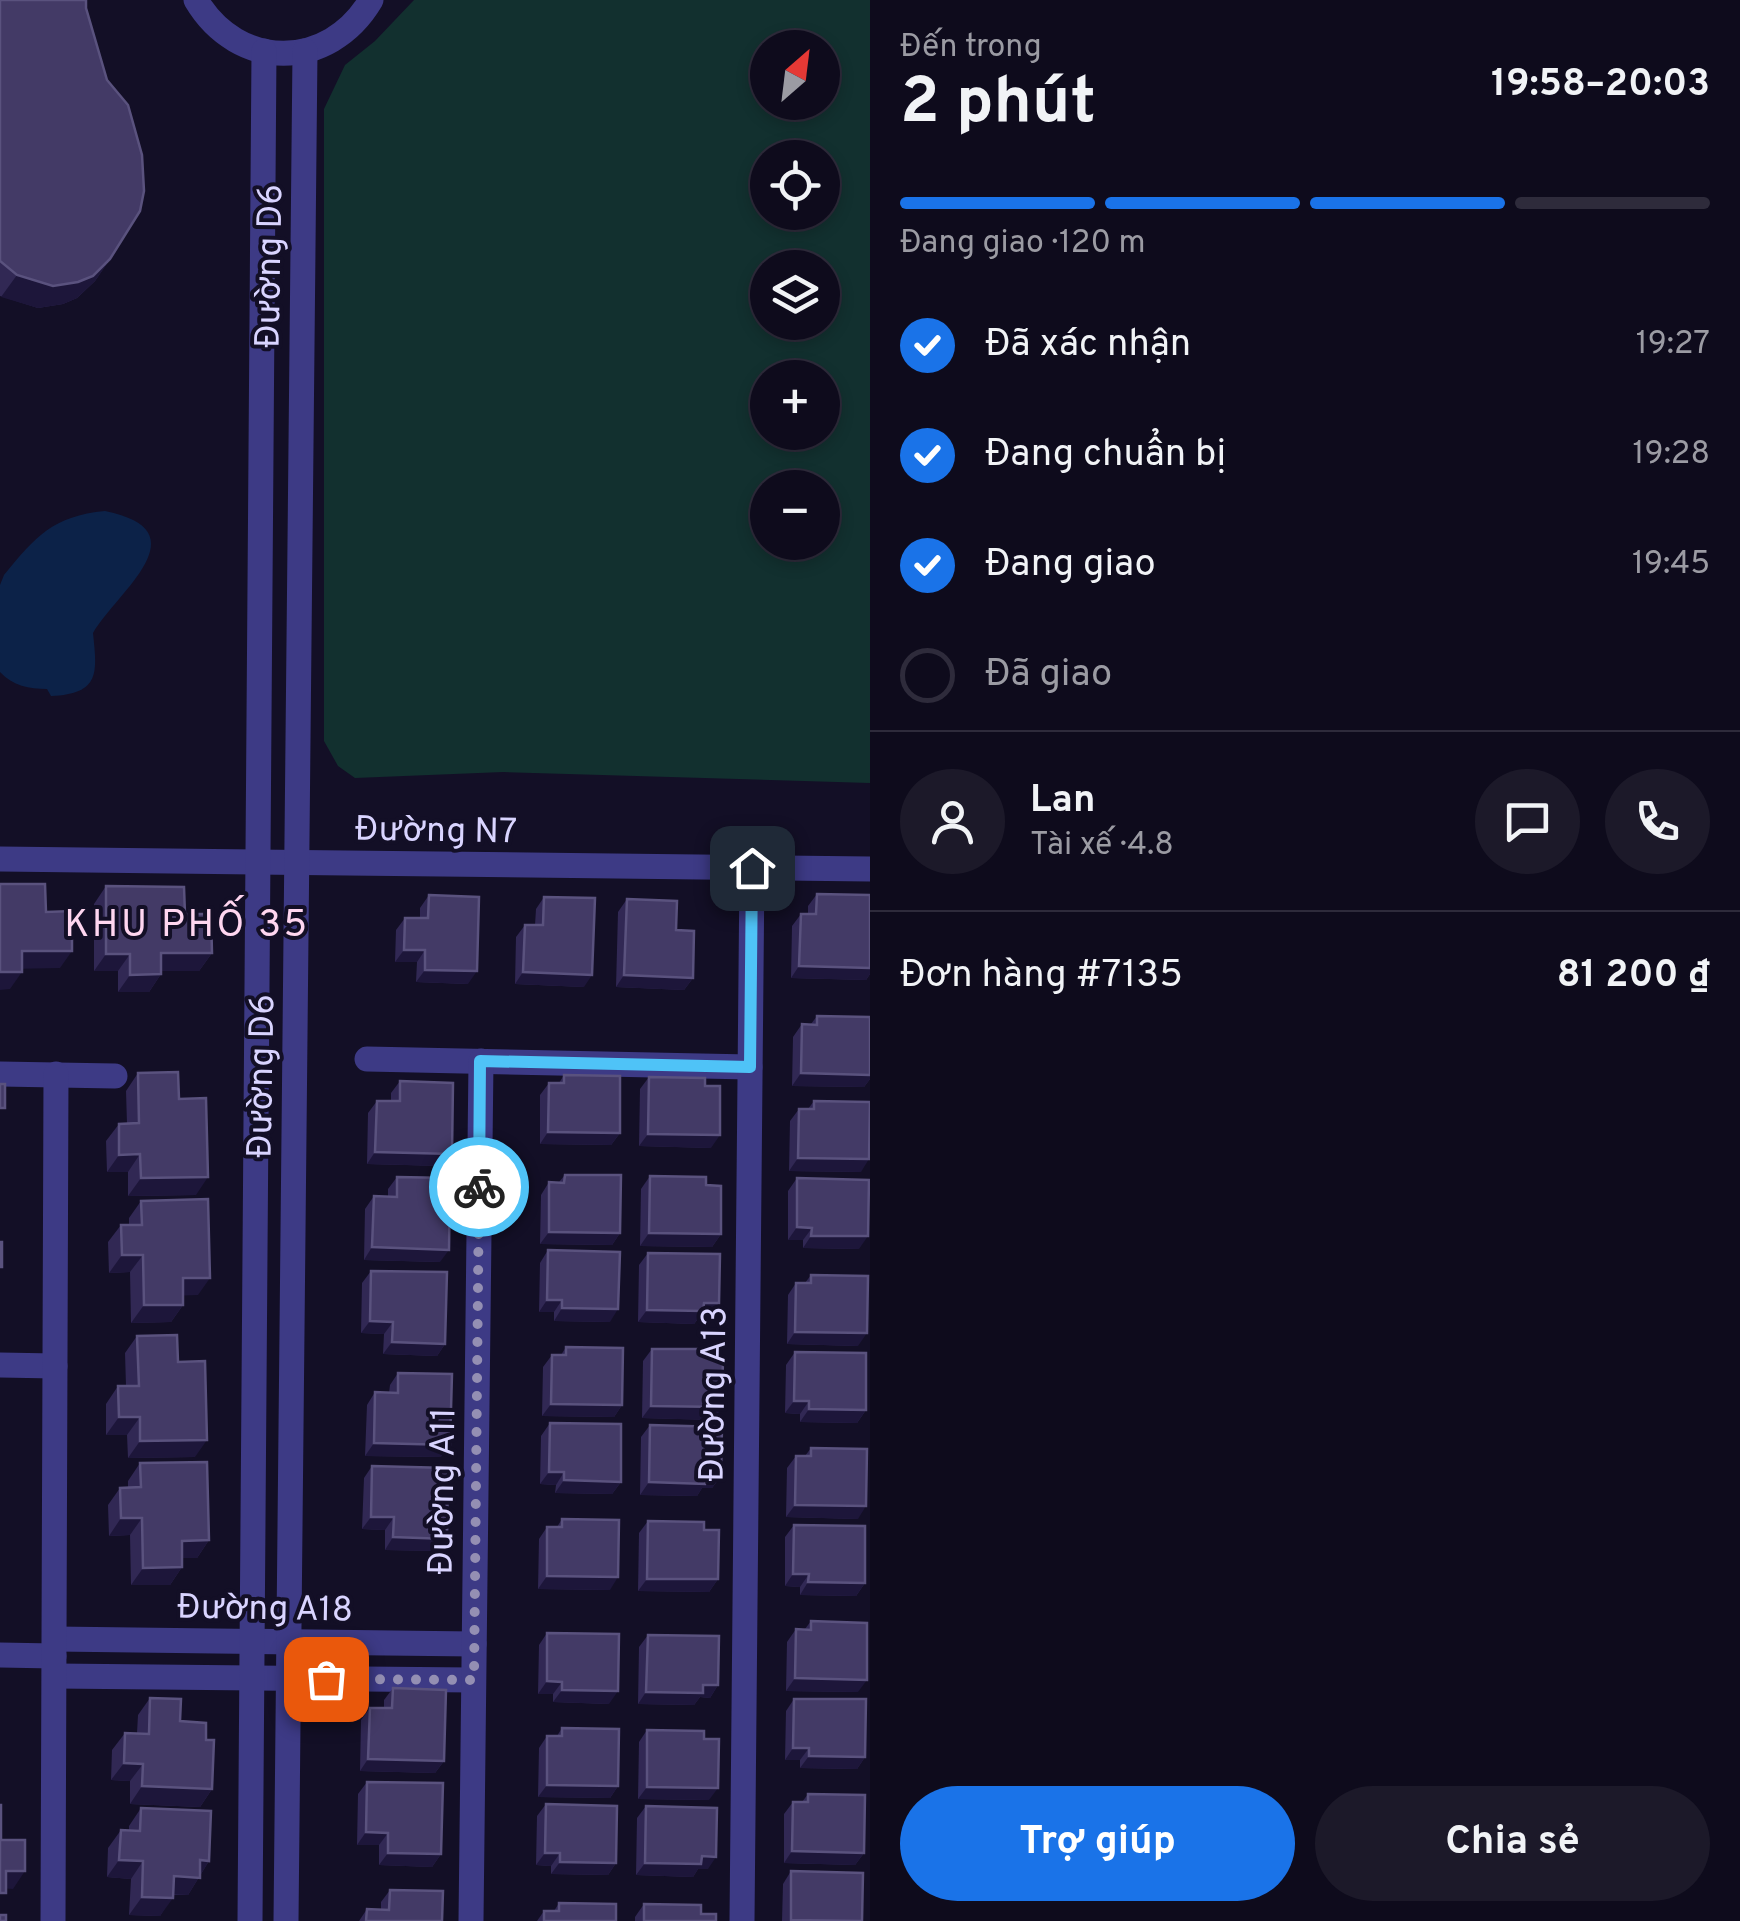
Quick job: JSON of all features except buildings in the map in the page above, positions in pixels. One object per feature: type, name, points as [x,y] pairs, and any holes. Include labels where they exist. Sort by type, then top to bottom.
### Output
[{"type":"street","points":[[196,0],[232,39],[264,51],[287,54],[305,51],[339,36],[362,15],[371,0]]},
{"type":"street","name":"Đường D6","points":[[250,1921],[264,51]]},
{"type":"street","name":"Đường D6","points":[[286,1921],[305,51]]},
{"type":"street","name":"Đường N7","points":[[0,859],[870,870]]},
{"type":"street","name":"Đường A13","points":[[742,1921],[752,868]]},
{"type":"street","points":[[367,1059],[750,1067]]},
{"type":"street","name":"Đường A11","points":[[471,1921],[480,1061]]},
{"type":"street","points":[[0,1074],[114,1076]]},
{"type":"street","points":[[53,1921],[56,1074]]},
{"type":"street","points":[[0,1365],[56,1366]]},
{"type":"street","name":"Đường A18","points":[[55,1657],[253,1642],[474,1644]]},
{"type":"street","name":"Đường A18","points":[[0,1655],[55,1657],[252,1678],[474,1680]]},
{"type":"green space","points":[[414,0],[870,0],[870,783],[503,772],[355,778],[338,766],[324,741],[324,109],[345,65],[375,41]]},
{"type":"water","points":[[105,511],[134,520],[148,533],[151,547],[134,581],[93,633],[92,678],[79,691],[51,696],[47,689],[10,681],[0,672],[0,585],[4,575],[47,530],[72,518]]},
{"type":"way so far","points":[[326,1679],[474,1680],[479,1187]]},
{"type":"district","name":"KHU PHỐ 35","points":[[187,923]]},
{"type":"route","points":[[479,1187],[480,1061],[750,1067],[752,868]]}]
